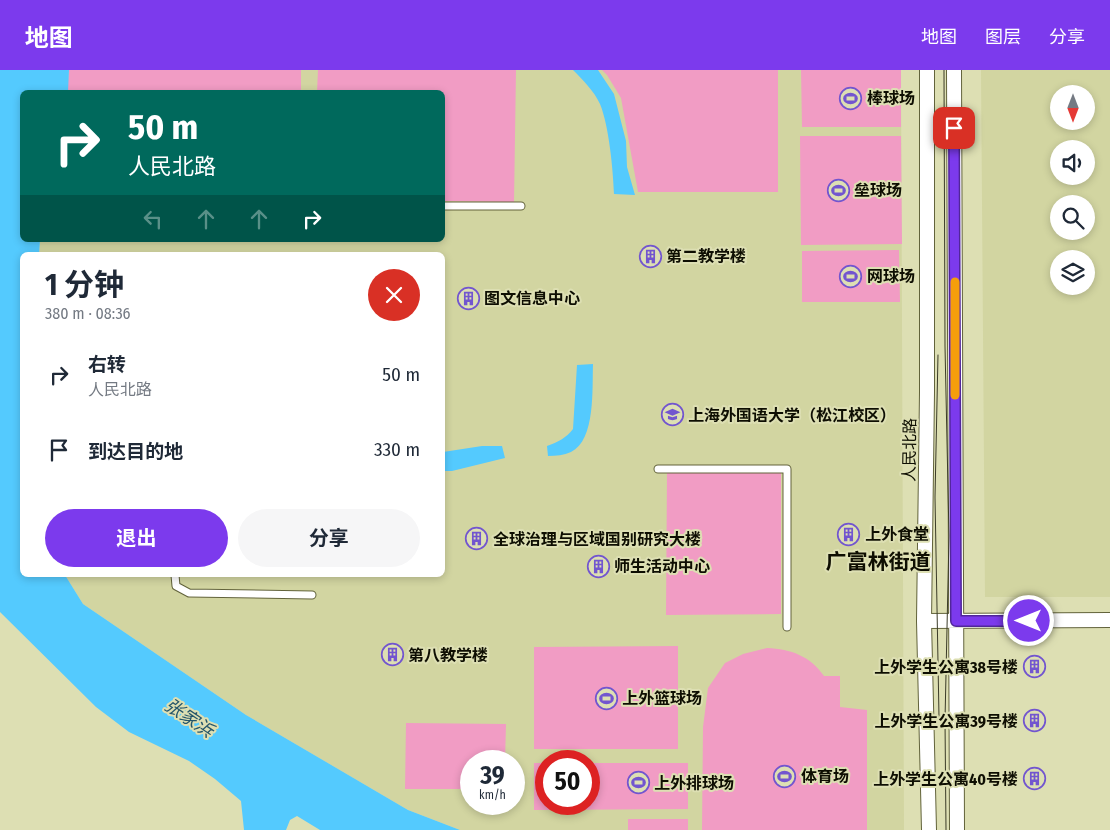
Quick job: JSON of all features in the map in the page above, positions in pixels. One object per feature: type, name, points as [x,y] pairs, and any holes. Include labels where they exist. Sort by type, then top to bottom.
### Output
[{"type":"main road","name":"人民北路","points":[[927,70],[927,392],[924,621],[929,830]]},
{"type":"main road","points":[[954,70],[956,830]]},
{"type":"main road","points":[[924,621],[1110,620]]},
{"type":"street","points":[[445,206],[521,206]]},
{"type":"street","points":[[658,469],[788,469],[787,627]]},
{"type":"street","points":[[175,577],[176,586],[189,593],[312,595]]},
{"type":"shaded area","name":"上海外国语大学（松江校区）","points":[[69,70],[901,70],[904,830],[460,830],[408,810],[246,715],[83,604],[66,577],[445,577],[445,252],[39,252],[40,242],[445,242],[445,90],[68,90]]},
{"type":"shaded area","points":[[69,70],[301,70],[301,90],[67,90]]},
{"type":"shaded area","points":[[318,70],[516,70],[514,202],[445,201],[445,90],[317,90]]},
{"type":"shaded area","points":[[602,70],[778,70],[778,192],[638,192],[621,98]]},
{"type":"shaded area","name":"棒球场","points":[[801,70],[901,70],[901,127],[802,127]]},
{"type":"shaded area","points":[[981,70],[1110,70],[1110,597],[985,597]]},
{"type":"shaded area","name":"垒球场","points":[[800,136],[901,136],[902,244],[801,245]]},
{"type":"shaded area","name":"网球场","points":[[899,250],[900,302],[802,302],[802,251]]},
{"type":"shaded area","points":[[667,471],[781,472],[781,614],[666,615]]},
{"type":"shaded area","name":"上外篮球场","points":[[678,646],[678,749],[534,749],[534,647]]},
{"type":"shaded area","name":"体育场","points":[[767,648],[784,650],[799,655],[813,663],[824,676],[840,676],[840,707],[867,710],[867,830],[702,830],[703,727],[708,688],[725,663],[743,654]]},
{"type":"shaded area","points":[[406,723],[506,724],[505,750],[460,750],[460,789],[405,789]]},
{"type":"shaded area","name":"上外排球场","points":[[534,763],[535,763],[535,810]]},
{"type":"shaded area","name":"上外排球场","points":[[600,763],[688,763],[688,809],[600,810]]},
{"type":"shaded area","points":[[628,819],[688,819],[688,830],[628,830]]},
{"type":"water","name":"张家浜","points":[[0,70],[69,70],[68,90],[20,90],[20,242],[40,242],[39,252],[20,252],[20,577],[66,577],[83,604],[246,715],[408,810],[460,830],[320,830],[297,816],[290,820],[286,830],[244,830],[241,801],[215,779],[189,761],[129,732],[96,707],[0,612]]},
{"type":"water","points":[[573,70],[598,70],[614,94],[626,141],[627,167],[635,195],[614,194],[610,148],[603,113],[595,95]]},
{"type":"water","points":[[593,364],[591,412],[585,436],[579,446],[571,452],[548,456],[547,446],[562,439],[573,429],[577,365]]},
{"type":"water","points":[[482,446],[502,446],[505,458],[445,471],[445,452]]},
{"type":"tram line","points":[[944,70],[945,346],[949,536],[945,720],[946,830]]},
{"type":"tram line","points":[[938,355],[935,497],[939,717]]},
{"type":"slow traffic","points":[[955,282],[955,395]]},
{"type":"place","name":"棒球场","points":[[851,98]]},
{"type":"place","name":"垒球场","points":[[838,190]]},
{"type":"place","name":"第二教学楼","points":[[650,256]]},
{"type":"place","name":"网球场","points":[[851,276]]},
{"type":"place","name":"图文信息中心","points":[[468,298]]},
{"type":"place","name":"上海外国语大学（松江校区）","points":[[672,415]]},
{"type":"place","name":"上外食堂","points":[[849,534]]},
{"type":"place","name":"全球治理与区域国别研究大楼","points":[[477,539]]},
{"type":"place","name":"师生活动中心","points":[[598,566]]},
{"type":"place","name":"第八教学楼","points":[[392,655]]},
{"type":"place","name":"上外学生公寓38号楼","points":[[1034,667]]},
{"type":"place","name":"上外篮球场","points":[[606,698]]},
{"type":"place","name":"上外学生公寓39号楼","points":[[1034,721]]},
{"type":"place","name":"体育场","points":[[785,776]]},
{"type":"place","name":"上外学生公寓40号楼","points":[[1034,779]]},
{"type":"place","name":"上外排球场","points":[[638,783]]},
{"type":"district","name":"广富林街道","points":[[878,562]]},
{"type":"route","points":[[954,128],[956,621],[1029,621]]}]
